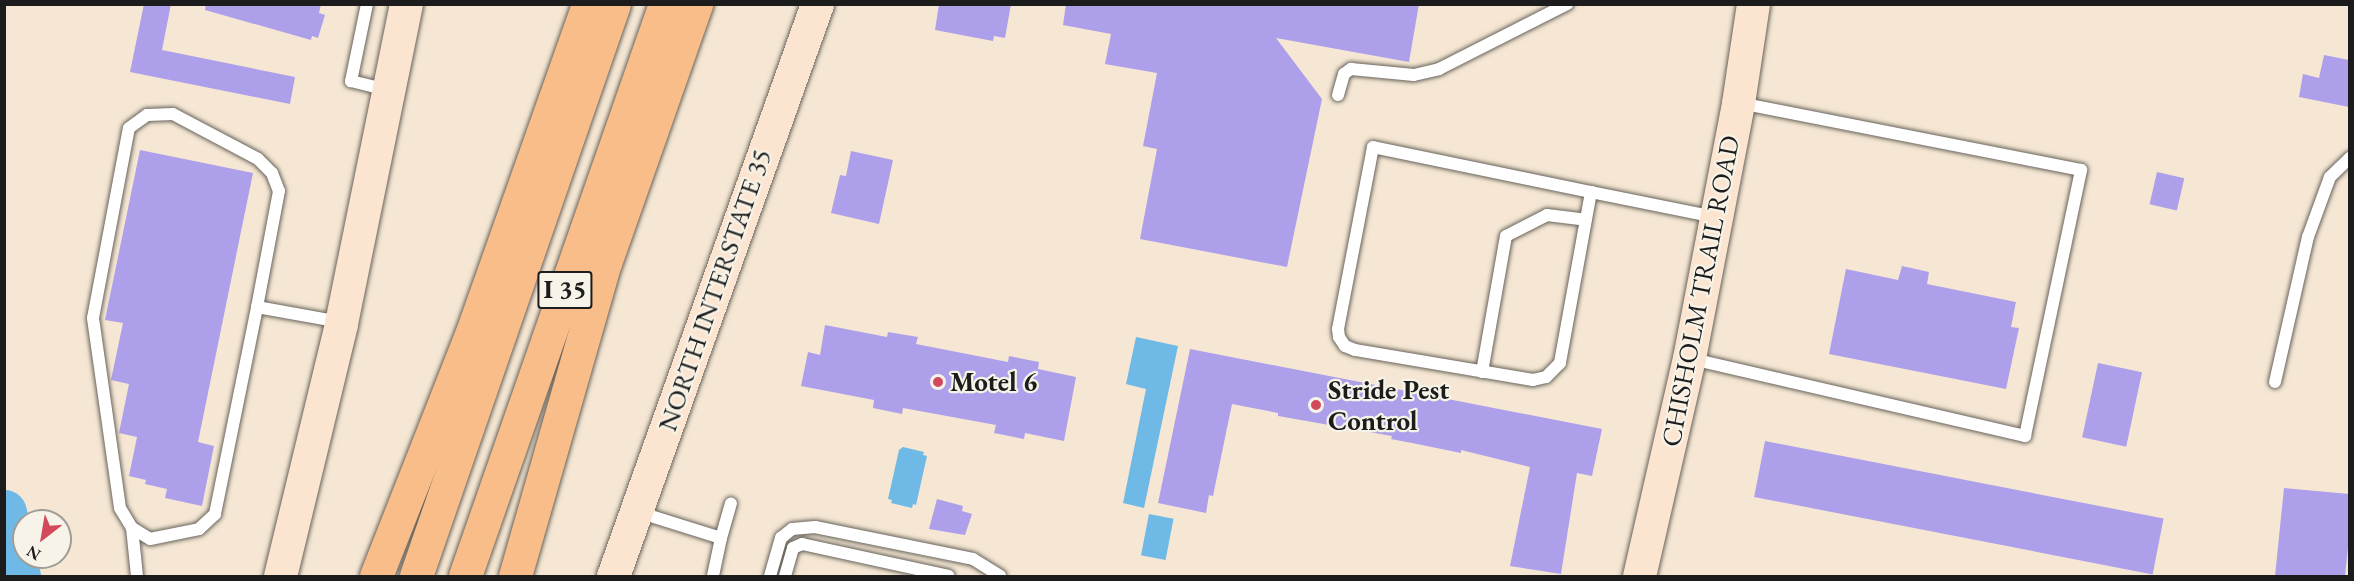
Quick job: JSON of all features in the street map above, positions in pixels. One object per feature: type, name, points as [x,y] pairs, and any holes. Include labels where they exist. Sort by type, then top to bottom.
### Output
[{"type":"highway","points":[[376,576],[467,346],[588,4]]},
{"type":"highway","name":"I 35","points":[[416,576],[614,4]]},
{"type":"highway","name":"I 35","points":[[465,576],[665,4]]},
{"type":"highway","points":[[514,576],[605,263],[696,4]]},
{"type":"main road","points":[[280,576],[341,323],[406,4]]},
{"type":"main road","name":"NORTH INTERSTATE 35","points":[[613,576],[817,4]]},
{"type":"main road","name":"CHISHOLM TRAIL ROAD","points":[[1639,576],[1689,358],[1738,103],[1753,4]]},
{"type":"lane","points":[[367,4],[351,81],[389,90]]},
{"type":"lane","points":[[1338,95],[1344,74],[1351,69],[1414,75],[1439,69],[1567,4]]},
{"type":"lane","points":[[1689,358],[2025,436],[2081,170],[1738,103]]},
{"type":"lane","points":[[132,528],[150,539],[199,529],[215,514],[279,191],[272,173],[258,159],[173,114],[147,115],[129,128],[93,318],[120,508],[132,528],[137,576]]},
{"type":"lane","points":[[1591,192],[1560,363],[1554,372],[1533,380],[1482,372],[1355,350],[1345,346],[1339,337],[1338,329],[1373,147],[1716,217]]},
{"type":"lane","points":[[2275,382],[2308,237],[2330,177],[2349,158]]},
{"type":"lane","points":[[1482,372],[1506,236],[1547,215],[1586,220]]},
{"type":"lane","points":[[257,307],[341,323]]},
{"type":"lane","points":[[713,576],[731,503]]},
{"type":"lane","points":[[637,512],[721,538]]},
{"type":"lane","points":[[770,576],[781,538],[792,529],[815,527],[973,559],[1000,576]]},
{"type":"lane","points":[[785,576],[793,548],[802,544],[949,576]]},
{"type":"water","points":[[1136,337],[1178,346],[1144,508],[1123,503],[1146,389],[1126,384]]},
{"type":"water","points":[[903,447],[924,452],[923,455],[927,456],[916,505],[913,504],[912,508],[891,503],[892,500],[888,499],[899,450]]},
{"type":"water","points":[[1149,514],[1174,519],[1166,560],[1141,555]]},
{"type":"building","points":[[144,4],[171,4],[162,50],[295,77],[290,104],[130,72]]},
{"type":"building","points":[[206,4],[321,4],[319,13],[325,15],[318,38],[312,36],[311,40],[205,10]]},
{"type":"building","points":[[939,4],[1011,4],[1005,38],[994,36],[993,41],[935,30]]},
{"type":"building","points":[[1066,4],[1419,4],[1409,62],[1276,38],[1322,99],[1287,267],[1140,239],[1157,149],[1143,146],[1157,73],[1105,64],[1111,34],[1063,25]]},
{"type":"building","points":[[2324,55],[2349,60],[2349,107],[2299,97],[2303,74],[2319,78]]},
{"type":"building","points":[[140,150],[253,173],[198,442],[214,446],[202,506],[165,498],[167,489],[145,484],[146,480],[129,476],[137,437],[119,433],[129,384],[111,380],[123,323],[105,320]]},
{"type":"building","points":[[851,151],[893,160],[879,224],[831,213],[840,175],[846,176]]},
{"type":"building","points":[[2157,172],[2184,178],[2177,210],[2150,204]]},
{"type":"building","points":[[1902,266],[1929,272],[1927,284],[2016,302],[2011,327],[2019,328],[2006,389],[1829,354],[1846,269],[1898,280]]},
{"type":"building","name":"Motel 6","points":[[825,325],[887,337],[888,332],[918,337],[916,344],[1008,362],[1009,356],[1039,362],[1038,369],[1076,377],[1064,441],[1025,433],[1024,439],[994,433],[996,425],[903,408],[902,414],[873,408],[874,400],[801,386],[808,352],[820,355]]},
{"type":"building","points":[[1190,349],[1602,429],[1592,476],[1577,473],[1561,574],[1510,566],[1530,467],[1461,450],[1461,453],[1391,439],[1392,436],[1278,416],[1278,413],[1232,404],[1213,496],[1209,495],[1206,513],[1158,503]]},
{"type":"building","points":[[2098,363],[2142,372],[2126,447],[2082,437]]},
{"type":"building","points":[[1765,441],[2164,518],[2153,574],[1754,497]]},
{"type":"building","points":[[2284,488],[2349,494],[2349,538],[2345,576],[2275,576]]},
{"type":"building","points":[[937,499],[963,506],[962,511],[972,514],[965,535],[929,529]]},
{"type":"waterway","points":[[4,512],[18,576]]},
{"type":"place","name":"Motel 6","points":[[938,382]]},
{"type":"place","name":"Stride Pest Control","points":[[1316,405]]}]
